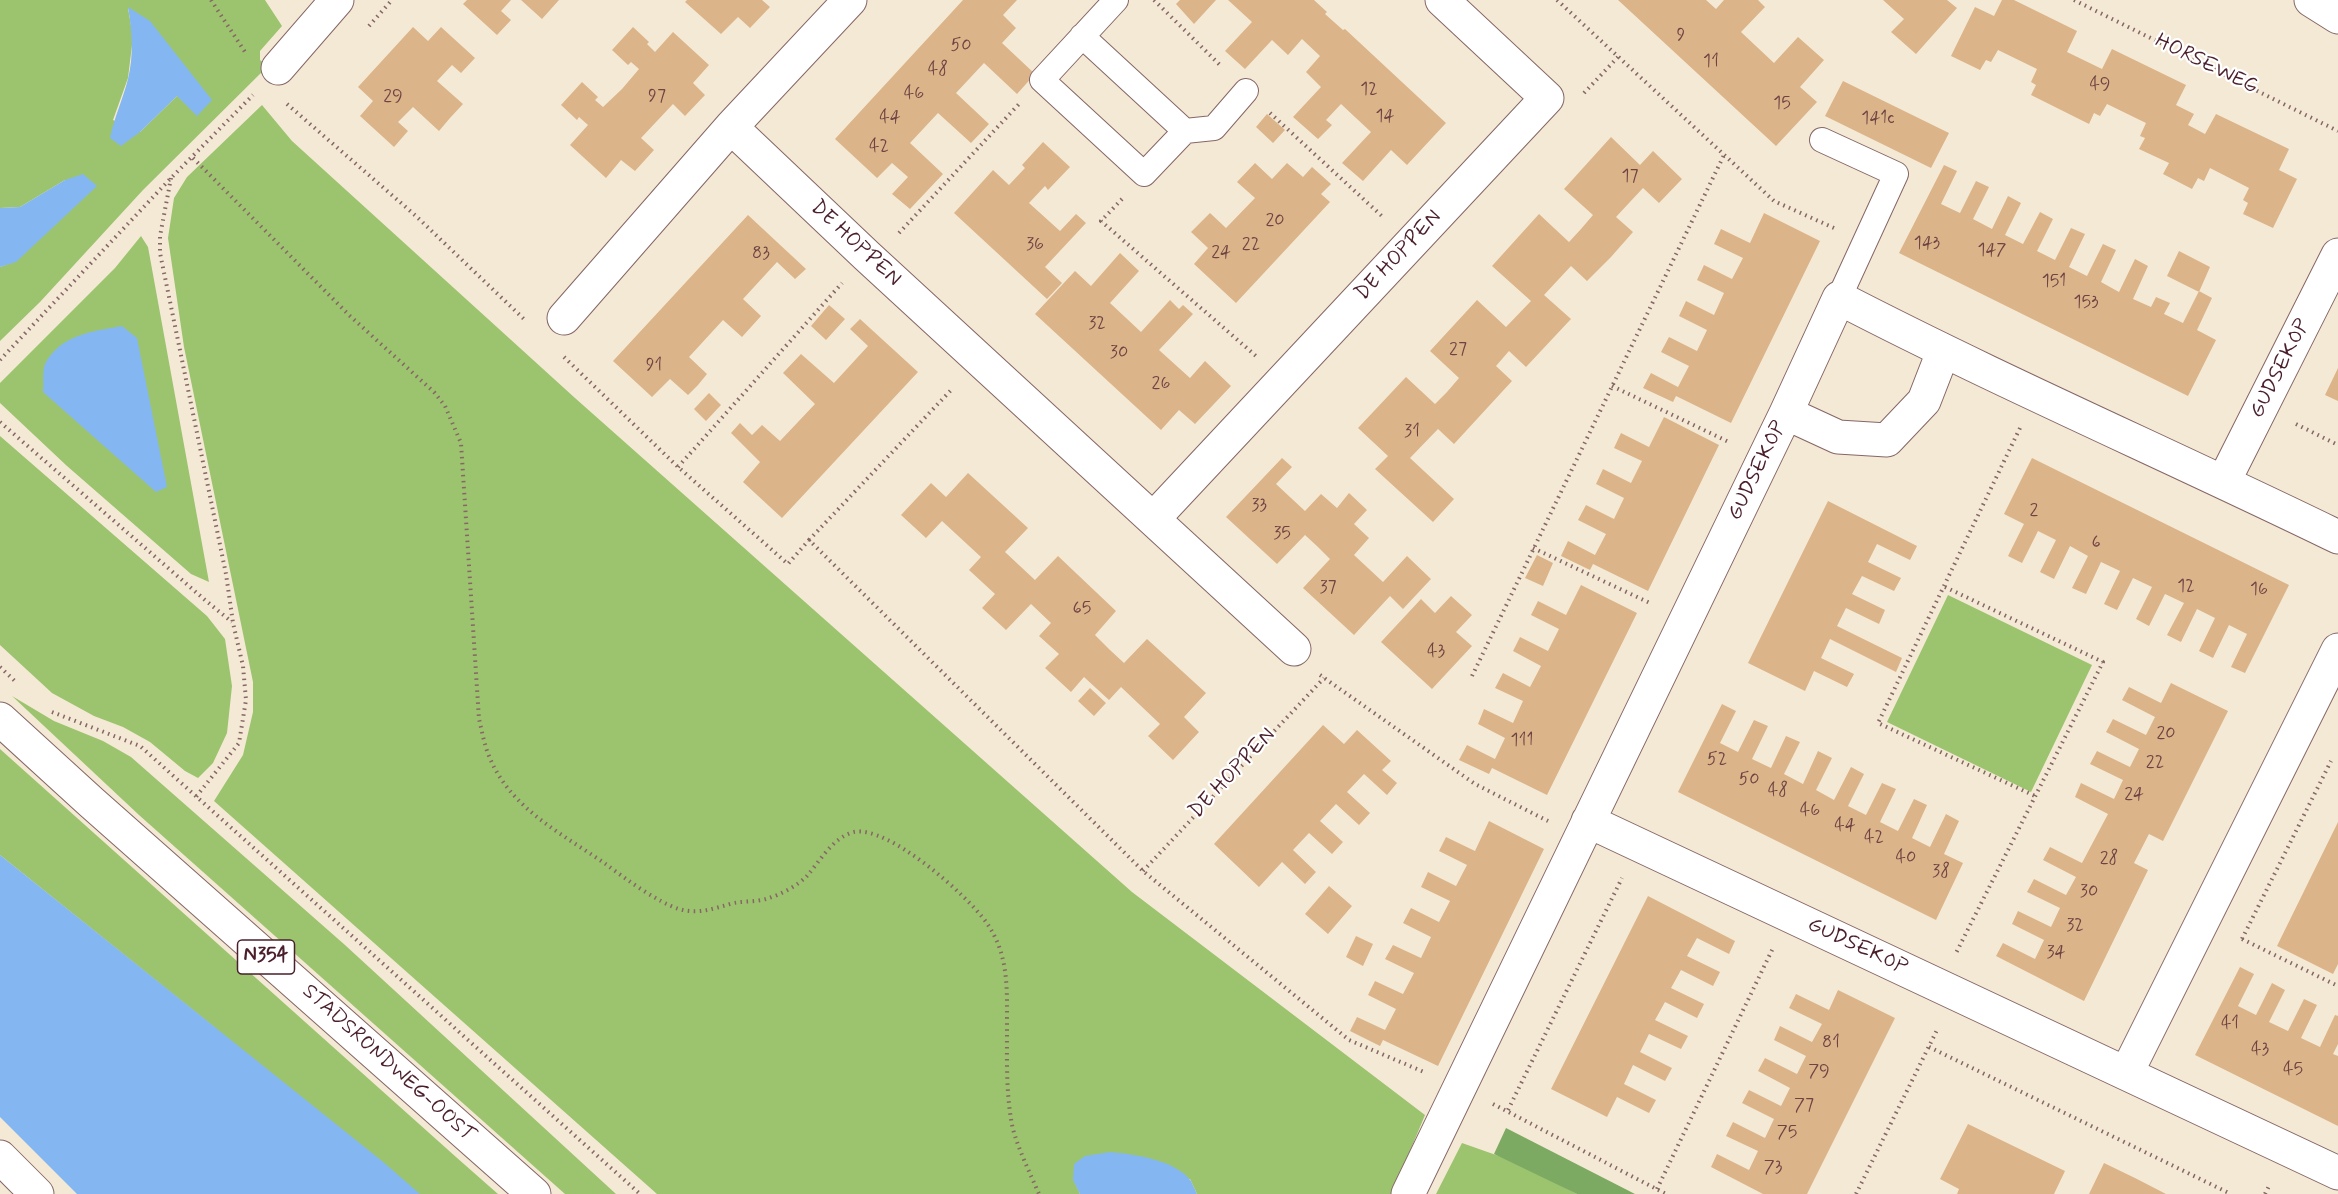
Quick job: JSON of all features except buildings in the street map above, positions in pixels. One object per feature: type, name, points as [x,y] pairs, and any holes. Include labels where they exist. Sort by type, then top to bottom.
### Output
[{"type":"street","points":[[272,75],[337,0]]},
{"type":"street","points":[[564,318],[731,128],[850,0]]},
{"type":"street","points":[[1442,0],[1547,98]]},
{"type":"street","points":[[2311,0],[2338,17]]},
{"type":"street","name":"DE HOPPEN","points":[[1154,519],[1547,98]]},
{"type":"street","name":"DE HOPPEN","points":[[731,128],[1294,649]]},
{"type":"street","name":"GUDSEKOP","points":[[2224,481],[2338,255]]},
{"type":"street","points":[[1839,298],[1943,352],[2224,481],[2338,537]]},
{"type":"street","name":"GUDSEKOP","points":[[1408,1194],[1764,459],[1839,298]]},
{"type":"street","name":"GUDSEKOP","points":[[1786,413],[1838,437],[1887,440],[1924,401],[1943,352]]},
{"type":"street","points":[[2127,1072],[2338,650]]},
{"type":"street","name":"STADSRONDWEG-OOST","points":[[0,718],[534,1194]]},
{"type":"street","name":"GUDSEKOP","points":[[1584,829],[1638,844],[2338,1173]]},
{"type":"street","points":[[0,1157],[37,1194]]},
{"type":"lane","points":[[1116,0],[1042,80],[1144,174],[1185,131],[1214,128],[1246,91]]},
{"type":"lane","points":[[1082,36],[1185,131]]},
{"type":"lane","points":[[1822,140],[1896,174],[1839,298]]},
{"type":"path","points":[[211,0],[272,75],[292,110],[416,216],[532,327]]},
{"type":"path","points":[[1154,0],[1246,91],[1411,243]]},
{"type":"path","points":[[1557,0],[1774,201],[1864,242]]},
{"type":"path","name":"HORSEWEG","points":[[2074,0],[2338,131]]},
{"type":"path","points":[[1547,98],[1577,100],[1618,57]]},
{"type":"path","points":[[0,360],[171,178],[272,75]]},
{"type":"path","points":[[678,466],[870,259],[1042,80]]},
{"type":"path","points":[[1472,676],[1724,155]]},
{"type":"path","points":[[193,158],[350,316],[445,406],[461,443],[479,719],[488,755],[512,794],[552,830],[678,909],[703,913],[734,903],[766,899],[777,895],[805,878],[832,845],[855,832],[879,835],[926,864],[969,902],[986,921],[998,940],[1007,976],[1011,1121],[1039,1194]]},
{"type":"path","points":[[1144,174],[1101,221],[1283,380]]},
{"type":"path","points":[[171,178],[160,236],[160,253],[226,574],[233,623],[243,666],[246,700],[239,743],[195,798]]},
{"type":"path","points":[[556,349],[678,466],[788,564],[980,359]]},
{"type":"path","points":[[1612,386],[1764,459]]},
{"type":"path","points":[[2035,796],[1878,723],[2036,395]]},
{"type":"path","points":[[2262,406],[2338,445]]},
{"type":"path","points":[[0,422],[233,623]]},
{"type":"path","points":[[809,540],[1143,871],[1349,1040],[1508,1110],[1666,1194]]},
{"type":"path","points":[[1533,548],[1686,620]]},
{"type":"path","points":[[1856,1194],[1929,1047],[1948,990],[2035,796],[2103,662],[1945,587]]},
{"type":"path","points":[[1294,649],[1324,678],[1390,722],[1475,784],[1584,829]]},
{"type":"path","points":[[0,667],[17,684]]},
{"type":"path","name":"DE HOPPEN","points":[[1143,871],[1324,678]]},
{"type":"path","points":[[42,708],[140,746],[195,798],[640,1194]]},
{"type":"path","points":[[2242,939],[2331,761]]},
{"type":"path","points":[[1508,1110],[1638,844]]},
{"type":"path","points":[[1657,1189],[1789,915]]},
{"type":"path","points":[[2203,920],[2338,986]]},
{"type":"path","points":[[1929,1047],[2231,1194]]},
{"type":"green space","points":[[0,0],[265,0],[282,26],[260,51],[260,60],[268,66],[143,190],[40,302],[0,341],[0,267],[16,261],[96,186],[65,180],[20,207],[0,208]],"holes":[[[128,8],[177,96],[140,132],[113,120],[128,78],[133,37]]]},
{"type":"green space","points":[[262,105],[292,141],[575,398],[1132,892],[1425,1115],[1392,1194],[1197,1194],[1190,1179],[1074,1180],[1080,1194],[657,1194],[214,801],[243,755],[253,712],[253,682],[184,347],[168,238],[174,198],[187,177]]},
{"type":"green space","points":[[141,236],[148,247],[209,582],[191,574],[67,466],[0,403],[0,383],[115,268]]},
{"type":"green space","points":[[0,436],[207,616],[225,639],[232,686],[227,733],[213,763],[198,778],[185,771],[150,742],[52,693],[0,645]]},
{"type":"green space","points":[[1948,595],[2092,665],[2031,792],[1887,722]]},
{"type":"green space","points":[[12,696],[54,721],[103,741],[131,757],[345,945],[616,1194],[565,1194],[139,815]]},
{"type":"green space","points":[[0,749],[498,1194],[363,1194],[214,1027],[0,855]]},
{"type":"green space","points":[[1506,1128],[1635,1194],[1577,1194],[1494,1154]]},
{"type":"green space","points":[[1462,1143],[1513,1161],[1577,1194],[1436,1194]]},
{"type":"water","points":[[128,7],[150,21],[212,100],[197,116],[177,96],[140,132],[121,146],[110,138],[130,70],[132,43]]},
{"type":"water","points":[[83,174],[97,186],[16,262],[0,267],[0,208],[20,207],[65,180]]},
{"type":"water","points":[[122,326],[137,338],[167,487],[156,492],[43,392],[45,364],[59,347],[78,336]]},
{"type":"water","points":[[0,855],[382,1161],[420,1194],[77,1194],[0,1117]]},
{"type":"water","points":[[1110,1152],[1131,1154],[1165,1163],[1184,1174],[1191,1181],[1197,1194],[1080,1194],[1073,1180],[1074,1164],[1085,1156]]}]
